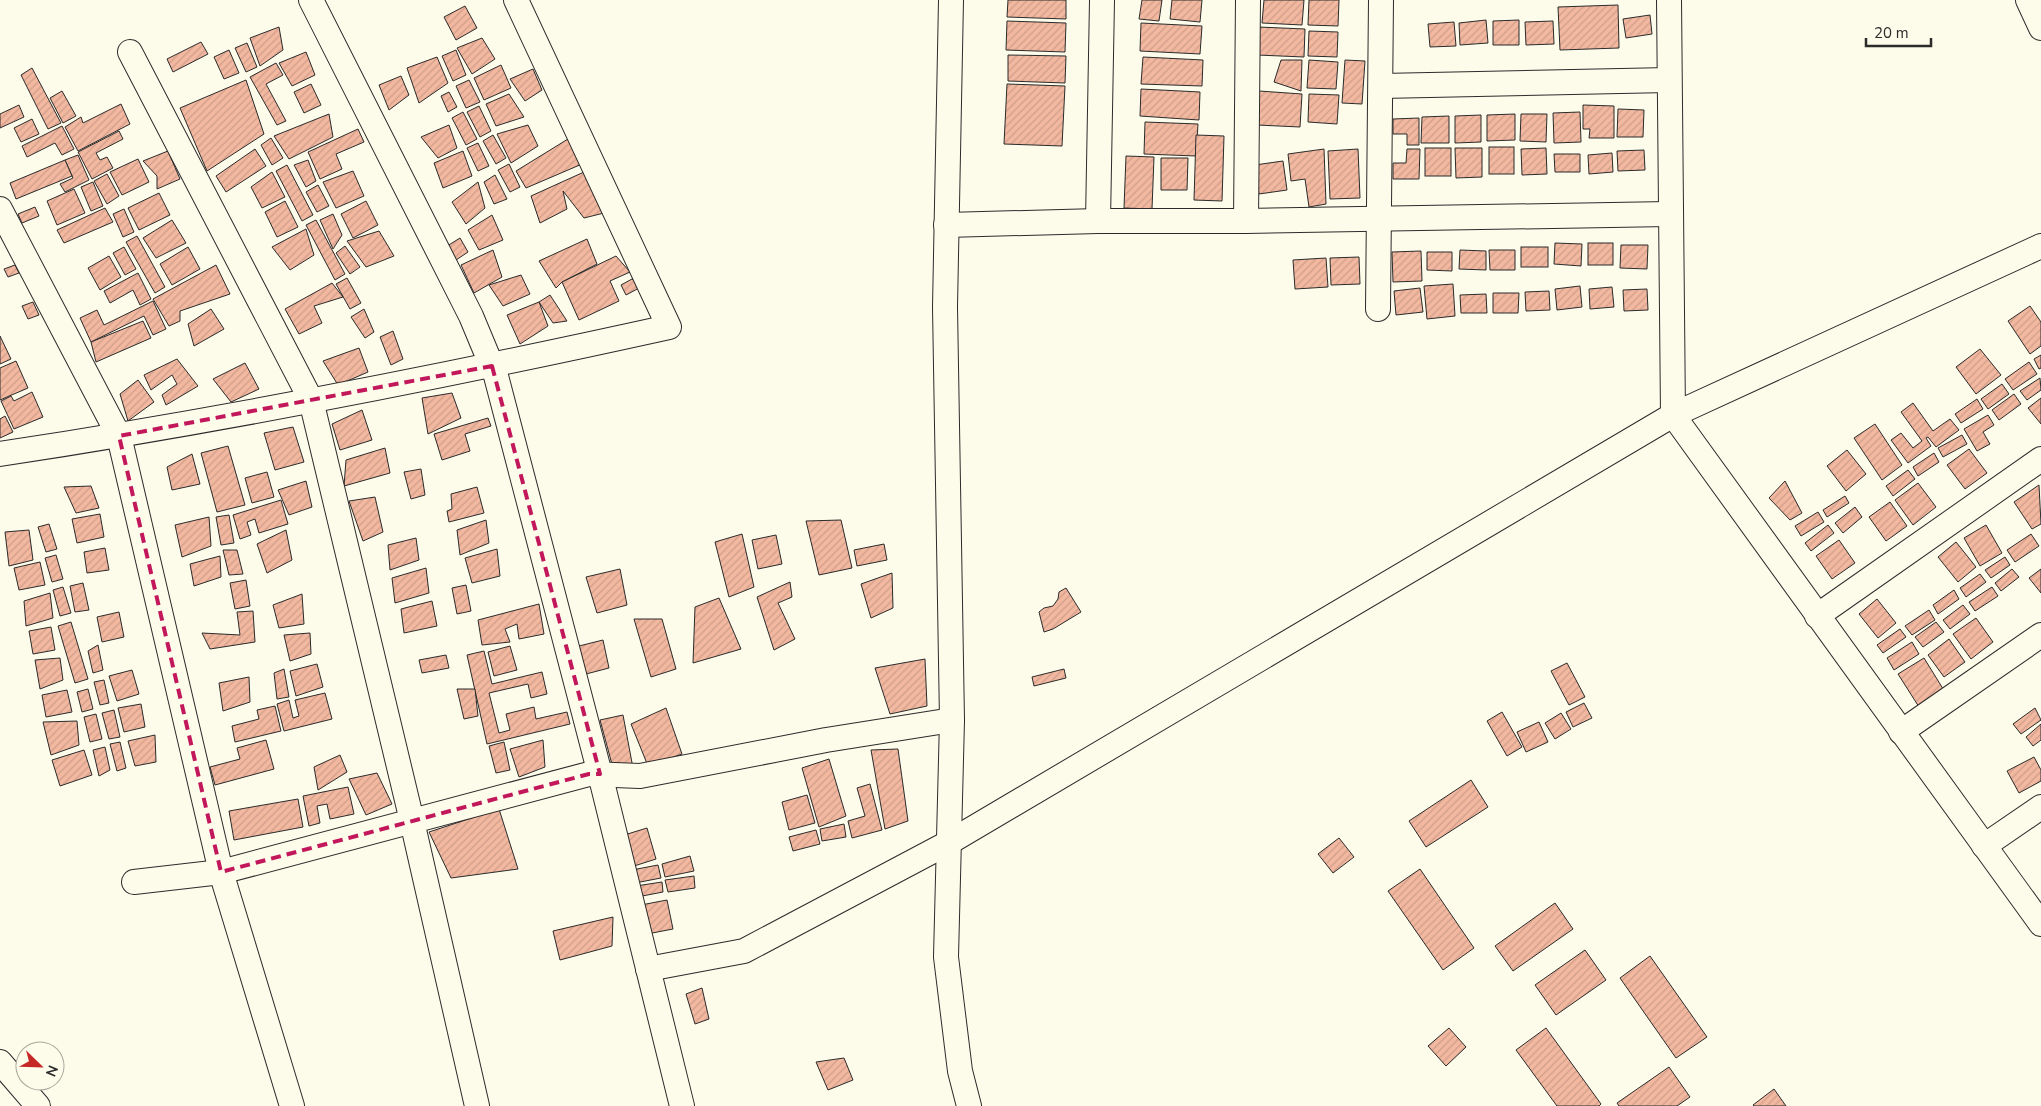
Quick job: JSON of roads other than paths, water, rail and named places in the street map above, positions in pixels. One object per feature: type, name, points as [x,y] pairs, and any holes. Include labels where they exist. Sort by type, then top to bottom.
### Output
[{"type":"street","points":[[311,0],[471,316],[492,366],[600,774],[682,1106]]},
{"type":"street","points":[[0,454],[119,436],[492,366],[669,328],[516,0]]},
{"type":"street","points":[[951,0],[945,306],[952,720],[946,957],[960,1071],[969,1106]]},
{"type":"street","points":[[1098,221],[1102,0]]},
{"type":"street","points":[[1246,221],[1248,0]]},
{"type":"street","points":[[1378,309],[1382,0]]},
{"type":"street","points":[[1669,0],[1669,214],[1673,415],[2041,924]]},
{"type":"street","points":[[2028,0],[2041,28]]},
{"type":"street","points":[[130,52],[311,400],[412,821],[477,1106]]},
{"type":"street","points":[[1380,86],[1669,80]]},
{"type":"street","points":[[0,209],[119,436],[221,872],[292,1106]]},
{"type":"street","points":[[946,226],[1098,221],[1246,221],[1669,214]]},
{"type":"street","points":[[648,969],[744,951],[948,843],[1673,415],[2041,246]]},
{"type":"street","points":[[1817,616],[2041,460]]},
{"type":"street","points":[[1901,732],[2041,635]]},
{"type":"street","points":[[134,882],[221,872],[589,774],[640,776],[826,740],[952,720]]},
{"type":"street","points":[[1984,846],[2041,807]]},
{"type":"street","points":[[0,1062],[38,1106]]}]
